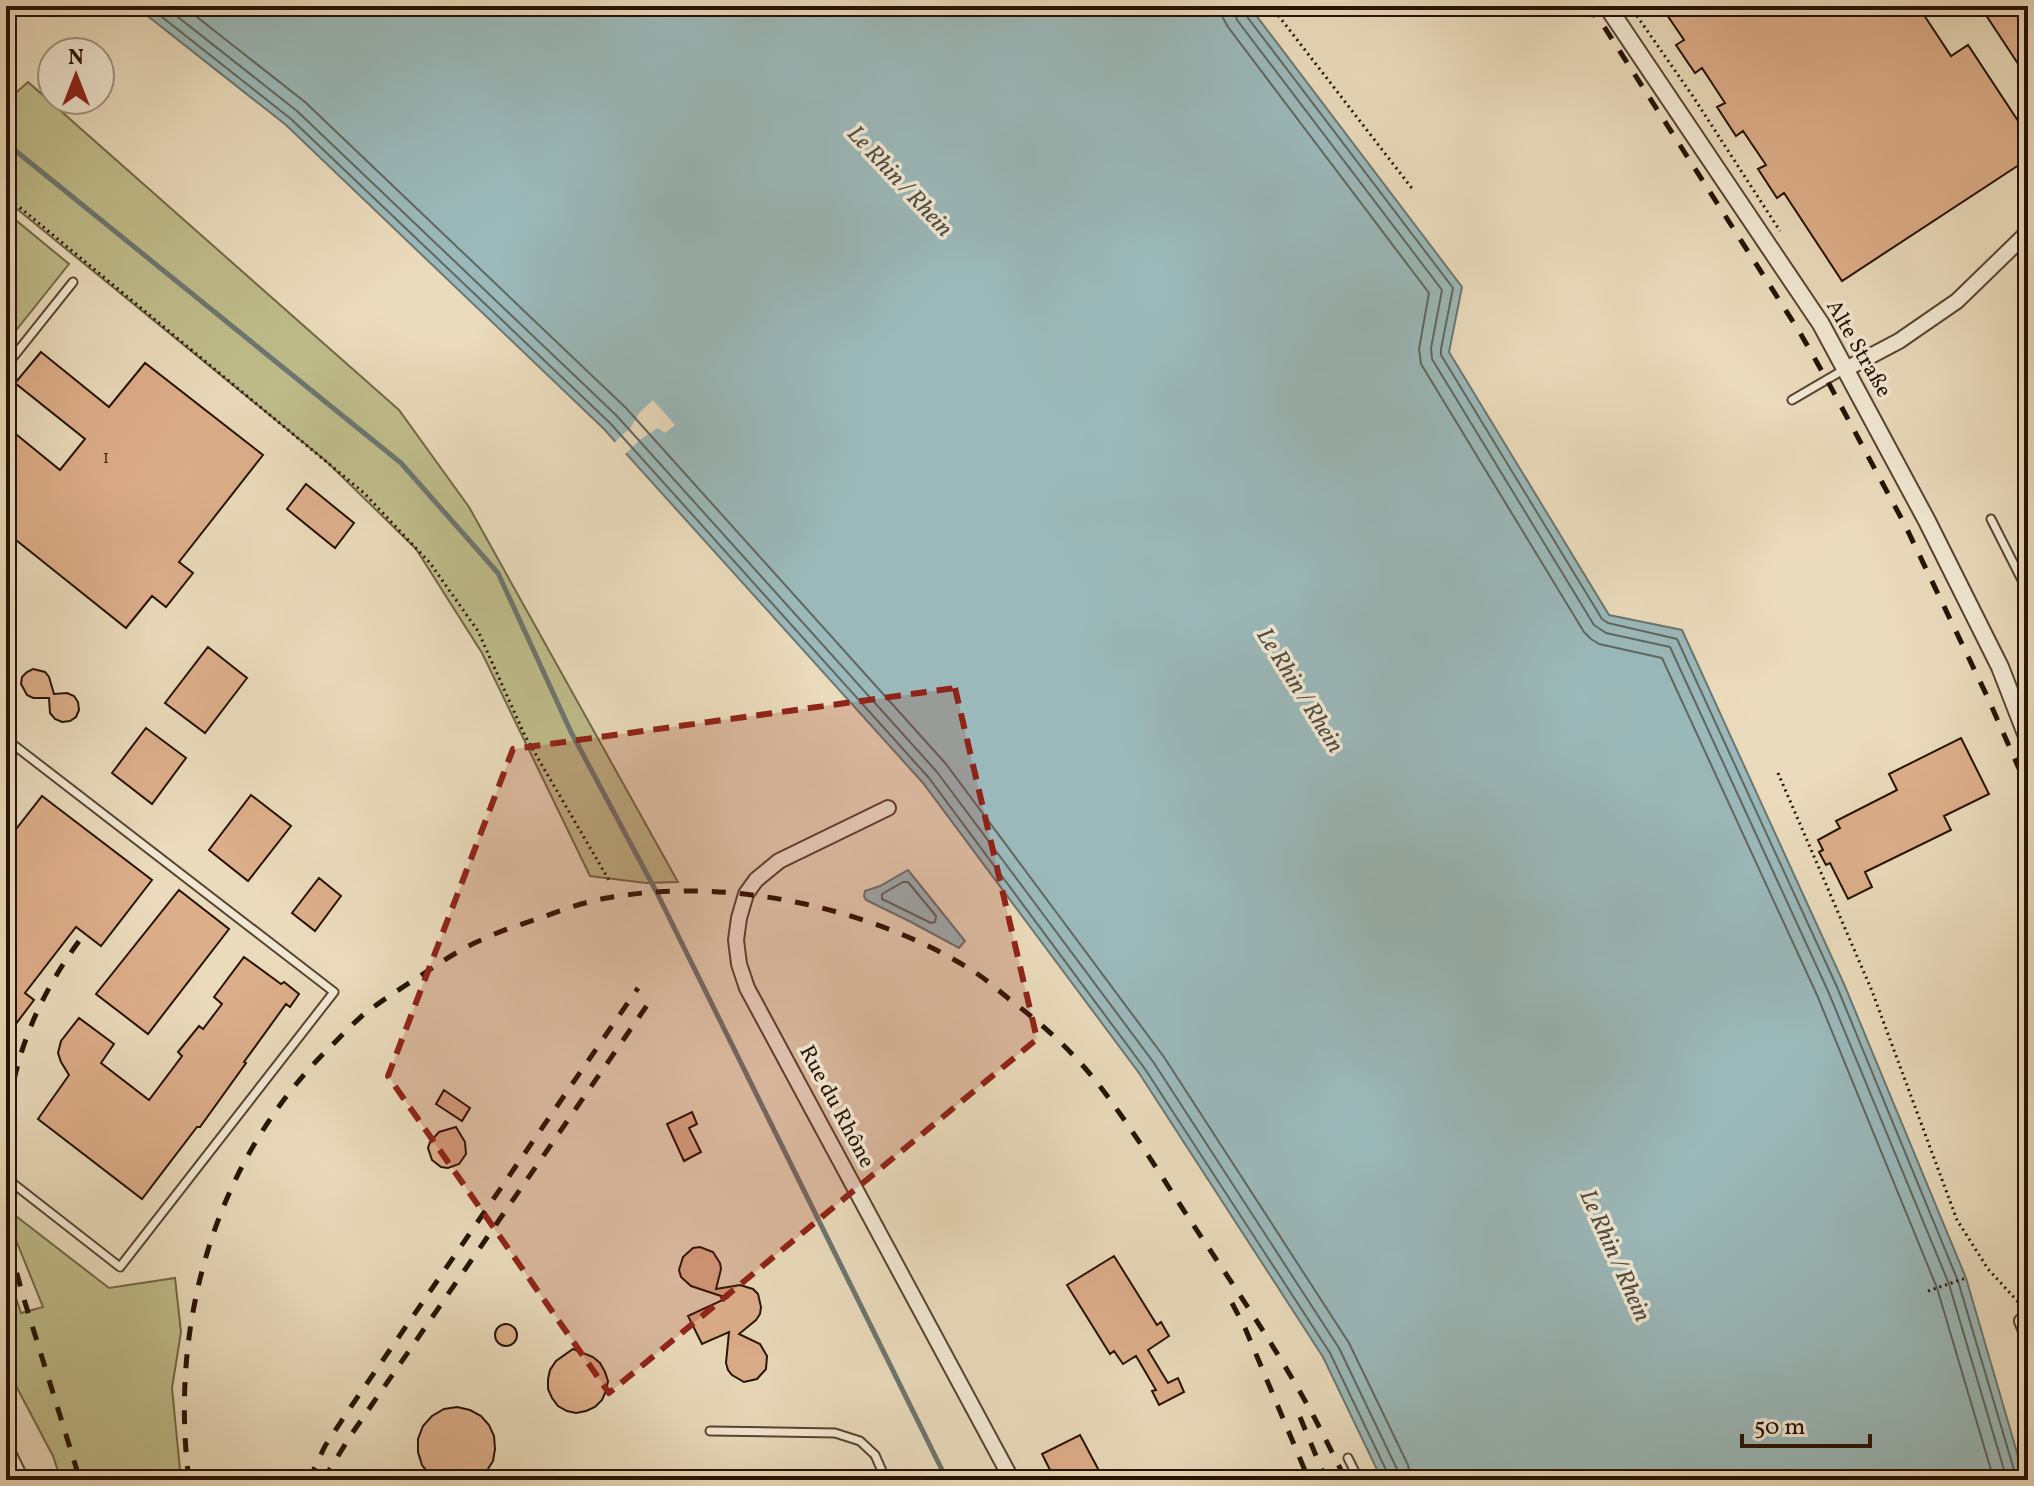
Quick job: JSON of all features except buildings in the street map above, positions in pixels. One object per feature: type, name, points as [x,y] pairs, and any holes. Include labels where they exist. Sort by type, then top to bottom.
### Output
[{"type":"street","name":"Alte Straße","points":[[1607,6],[1821,324],[1927,521],[2000,667],[2028,739]]},
{"type":"street","points":[[1846,369],[1899,341],[1957,301],[2026,239]]},
{"type":"street","name":"Rue du Rhône","points":[[888,808],[779,861],[756,880],[746,894],[739,918],[736,940],[739,964],[747,988],[1012,1480]]},
{"type":"street","points":[[2022,1321],[2028,1336]]},
{"type":"street","points":[[6,1451],[20,1480]]},
{"type":"lane","points":[[6,366],[73,282]]},
{"type":"lane","points":[[1792,400],[1846,369]]},
{"type":"lane","points":[[1991,519],[2028,592]]},
{"type":"lane","points":[[6,739],[334,992],[120,1267],[6,1178]]},
{"type":"lane","points":[[710,1431],[835,1433],[860,1441],[875,1455],[886,1480]]},
{"type":"lane","points":[[1348,1458],[1359,1480]]},
{"type":"path","points":[[1271,6],[1414,191]]},
{"type":"path","points":[[6,196],[364,493],[430,563],[478,631],[525,736],[610,882]]},
{"type":"path","points":[[1778,773],[1872,991],[1957,1220],[1988,1269],[2023,1307],[2028,1216]]},
{"type":"path","points":[[1928,1291],[1966,1278]]},
{"type":"highlighted area","points":[[955,688],[1037,1039],[609,1393],[388,1076],[513,749]]},
{"type":"shaded area","points":[[28,82],[36,89],[36,116],[66,116],[399,410],[469,507],[678,882],[646,883],[590,876],[482,653],[416,549],[326,461],[6,200],[6,95],[10,98]]},
{"type":"shaded area","points":[[6,212],[69,264],[6,343]]},
{"type":"shaded area","points":[[12,1213],[109,1288],[175,1278],[181,1332],[172,1388],[181,1480],[61,1480],[53,1456],[6,1367],[6,1268],[21,1313],[43,1307],[16,1240]]},
{"type":"water","name":"Le Rhin / Rhein","points":[[135,6],[1249,6],[1462,287],[1449,352],[1609,615],[1682,630],[1844,984],[1966,1278],[2025,1480],[1382,1480],[1323,1357],[1139,1073],[923,783],[604,429],[286,125]]},
{"type":"water","points":[[908,870],[965,941],[959,948],[866,900],[865,891]]},
{"type":"pier","points":[[653,400],[675,425],[665,433],[658,428],[623,456],[613,444]]},
{"type":"waterway","points":[[6,143],[401,463],[498,573],[571,732],[657,893],[947,1480]]},
{"type":"railway","points":[[1586,6],[1603,25],[1799,331],[1827,380],[1905,525],[2028,789]]},
{"type":"railway","points":[[189,1480],[185,1422],[186,1364],[194,1307],[208,1251],[228,1197],[254,1145],[286,1097],[324,1053],[363,1015],[469,946],[505,930],[589,902],[632,894],[682,891],[781,899],[827,909],[892,930],[973,971],[1044,1027],[1085,1069],[1132,1132],[1285,1366],[1346,1480]]},
{"type":"railway","points":[[6,1135],[14,1081],[29,1030],[52,982],[82,937]]},
{"type":"railway","points":[[309,1480],[325,1446],[348,1411],[638,988]]},
{"type":"railway","points":[[323,1480],[650,1001]]},
{"type":"railway","points":[[6,1218],[23,1296],[80,1480]]},
{"type":"railway","points":[[1232,1303],[1309,1480]]},
{"type":"railway","points":[[1300,1417],[1326,1480]]}]
